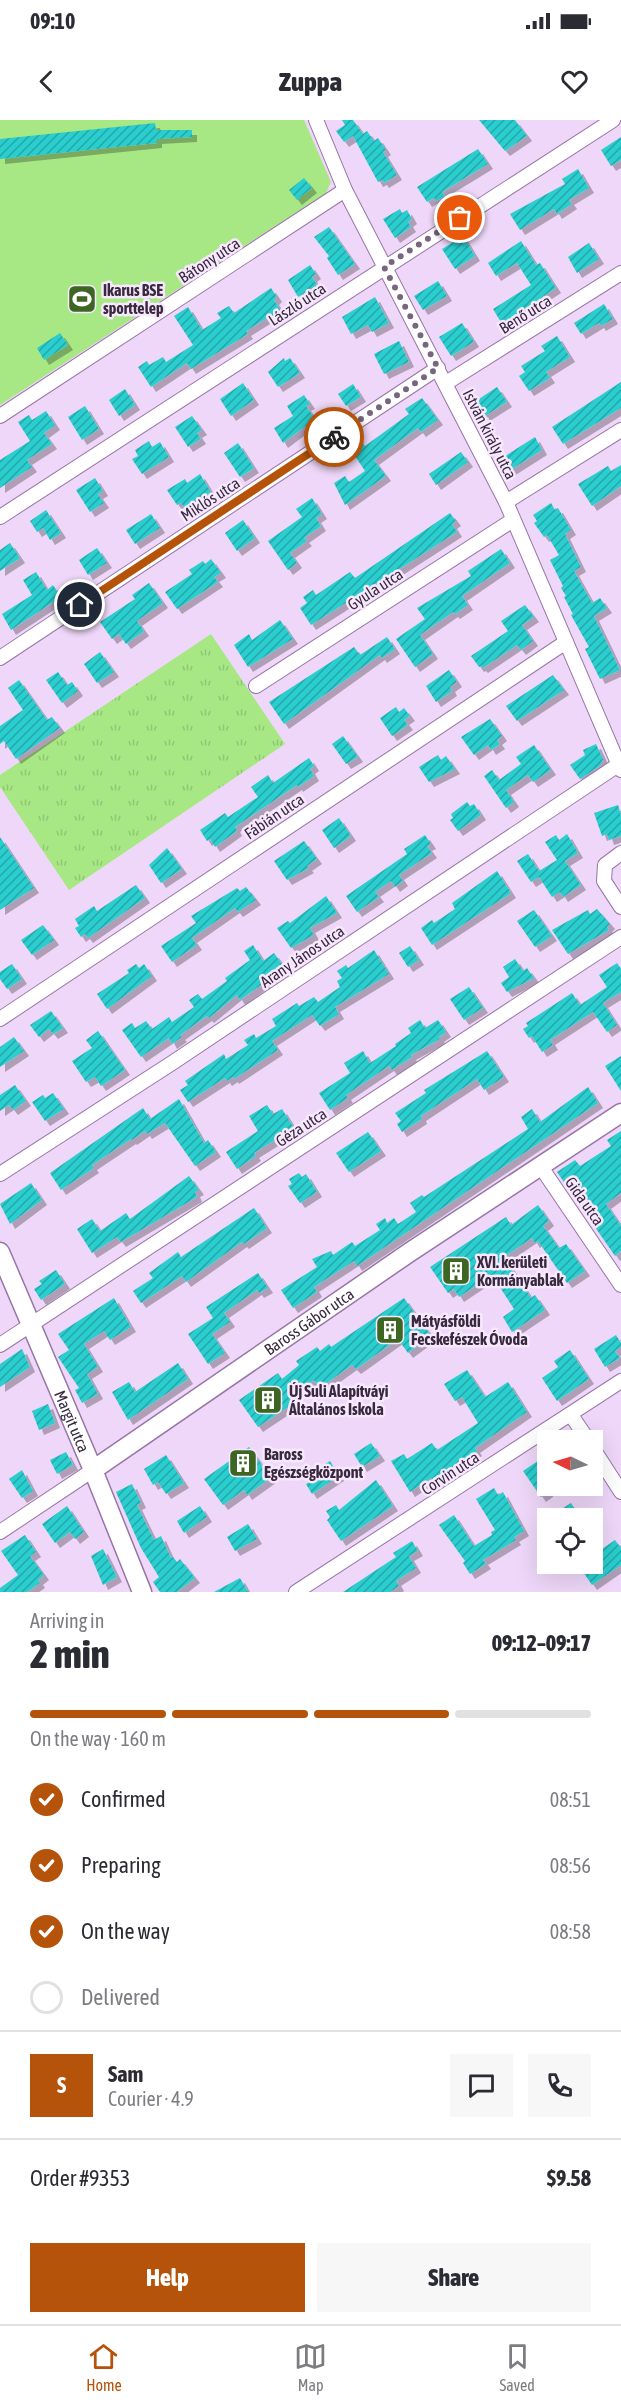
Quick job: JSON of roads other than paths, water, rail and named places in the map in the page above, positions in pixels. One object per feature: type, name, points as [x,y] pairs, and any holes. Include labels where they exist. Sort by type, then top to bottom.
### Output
[{"type":"street","name":"István király utca","points":[[316,120],[345,190],[506,502],[620,766]]},
{"type":"street","name":"László utca","points":[[0,517],[613,120]]},
{"type":"street","name":"Bátony utca","points":[[0,416],[345,190]]},
{"type":"street","name":"Benő utca","points":[[446,383],[621,273]]},
{"type":"street","name":"Miklós utca","points":[[0,657],[438,368]]},
{"type":"street","points":[[506,502],[621,430]]},
{"type":"street","name":"Gyula utca","points":[[256,686],[513,520]]},
{"type":"street","name":"Fábián utca","points":[[0,1019],[566,642]]},
{"type":"street","name":"Arany János utca","points":[[0,1174],[172,1063],[620,766]]},
{"type":"street","points":[[621,854],[605,865],[604,881],[621,908]]},
{"type":"street","name":"Géza utca","points":[[0,1345],[621,937]]},
{"type":"street","name":"Baross Gábor utca","points":[[0,1532],[410,1252],[621,1113]]},
{"type":"street","name":"Gida utca","points":[[541,1167],[621,1284]]},
{"type":"street","name":"Margit utca","points":[[0,1252],[93,1470],[142,1592]]},
{"type":"street","name":"Corvin utca","points":[[305,1590],[621,1380]]},
{"type":"street","points":[[571,1414],[581,1430]]},
{"type":"street","points":[[603,1464],[621,1492]]},
{"type":"place","name":"Ikarus BSE sporttelep","points":[[82,299]]},
{"type":"place","name":"XVI. kerületi Kormányablak","points":[[456,1271]]},
{"type":"place","name":"Mátyásföldi Fecskefészek Óvoda","points":[[390,1330]]},
{"type":"place","name":"Új Suli Alapítváyi Általános Iskola","points":[[268,1400]]},
{"type":"place","name":"Baross Egészségközpont","points":[[243,1463]]}]
